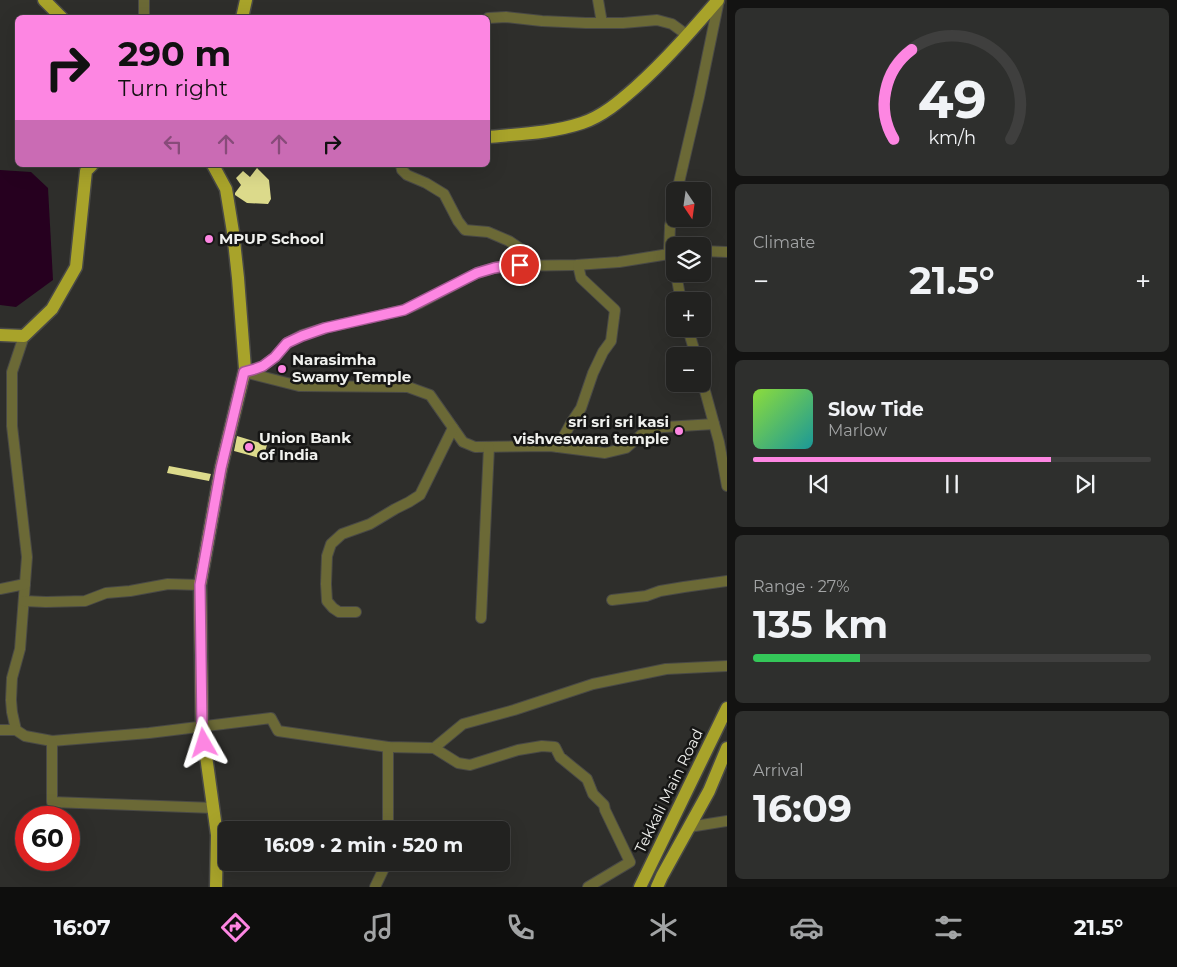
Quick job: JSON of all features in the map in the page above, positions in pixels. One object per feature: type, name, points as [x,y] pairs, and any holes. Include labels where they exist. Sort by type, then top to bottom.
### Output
[{"type":"main road","points":[[44,0],[59,15]]},
{"type":"main road","points":[[243,15],[246,0]]},
{"type":"main road","points":[[490,137],[557,128],[581,123],[596,117],[622,99],[649,75],[719,0]]},
{"type":"main road","points":[[0,335],[24,336],[52,309],[76,267],[86,172],[90,167]]},
{"type":"main road","points":[[214,167],[226,190],[229,206],[238,278],[245,368],[221,468],[200,585],[202,727],[217,835],[216,887]]},
{"type":"main road","name":"Tekkali Main Road","points":[[640,887],[727,708]]},
{"type":"main road","points":[[657,887],[709,791],[727,748]]},
{"type":"street","points":[[144,0],[144,15]]},
{"type":"street","points":[[598,0],[602,23]]},
{"type":"street","points":[[679,182],[719,0]]},
{"type":"street","points":[[490,18],[506,17],[542,21],[602,23],[657,20],[672,24],[688,35]]},
{"type":"street","points":[[401,167],[407,175],[417,178],[444,194],[458,221],[465,230],[488,232],[509,241],[531,256],[534,265]]},
{"type":"street","points":[[711,251],[727,252]]},
{"type":"street","points":[[244,372],[263,366],[275,357],[287,343],[302,336],[325,328],[404,310],[477,273],[494,268],[619,262],[666,254]]},
{"type":"street","points":[[558,447],[581,408],[593,373],[611,340],[614,310],[581,278],[578,265]]},
{"type":"street","points":[[16,730],[11,700],[12,678],[20,649],[27,557],[12,426],[12,372],[24,336]]},
{"type":"street","points":[[244,372],[299,386],[408,387],[430,395],[463,442],[475,447],[550,446],[605,453],[626,448],[649,428],[714,424]]},
{"type":"street","points":[[705,392],[719,442],[727,486]]},
{"type":"street","points":[[356,612],[340,612],[327,602],[327,556],[330,544],[342,534],[370,524],[420,495],[453,428]]},
{"type":"street","points":[[481,618],[489,447]]},
{"type":"street","points":[[612,600],[646,596],[684,586],[727,582]]},
{"type":"street","points":[[0,589],[25,584]]},
{"type":"street","points":[[24,601],[85,601],[106,593],[168,584],[200,585]]},
{"type":"street","points":[[434,748],[463,724],[593,684],[666,669],[727,666]]},
{"type":"street","points":[[0,730],[16,730],[25,736],[52,742],[149,733],[271,718],[278,730],[388,747],[434,748],[458,763],[470,765],[518,750],[542,746],[555,747],[560,757],[587,779],[593,794],[604,805],[630,862],[588,887]]},
{"type":"street","points":[[52,742],[52,802],[214,808]]},
{"type":"street","points":[[388,747],[388,821]]},
{"type":"street","points":[[689,827],[727,821]]},
{"type":"street","points":[[374,887],[383,871]]},
{"type":"shaded area","points":[[0,170],[31,172],[48,188],[53,280],[16,307],[0,305]]},
{"type":"building","points":[[257,168],[269,180],[271,199],[268,204],[247,203],[235,195],[241,185],[236,178],[243,171],[250,177]]},
{"type":"building","name":"Union Bank of India","points":[[237,436],[267,445],[263,459],[234,451]]},
{"type":"building","points":[[169,466],[211,474],[209,481],[167,473]]},
{"type":"place","name":"MPUP School","points":[[209,239]]},
{"type":"place","name":"Narasimha Swamy Temple","points":[[282,369]]},
{"type":"place","name":"sri sri sri kasi vishveswara temple","points":[[679,431]]},
{"type":"place","name":"Union Bank of India","points":[[249,447]]},
{"type":"route","points":[[204,743],[202,727],[200,585],[221,468],[244,372],[263,366],[275,357],[287,343],[302,336],[325,328],[404,310],[477,273],[494,268],[520,265]]}]
